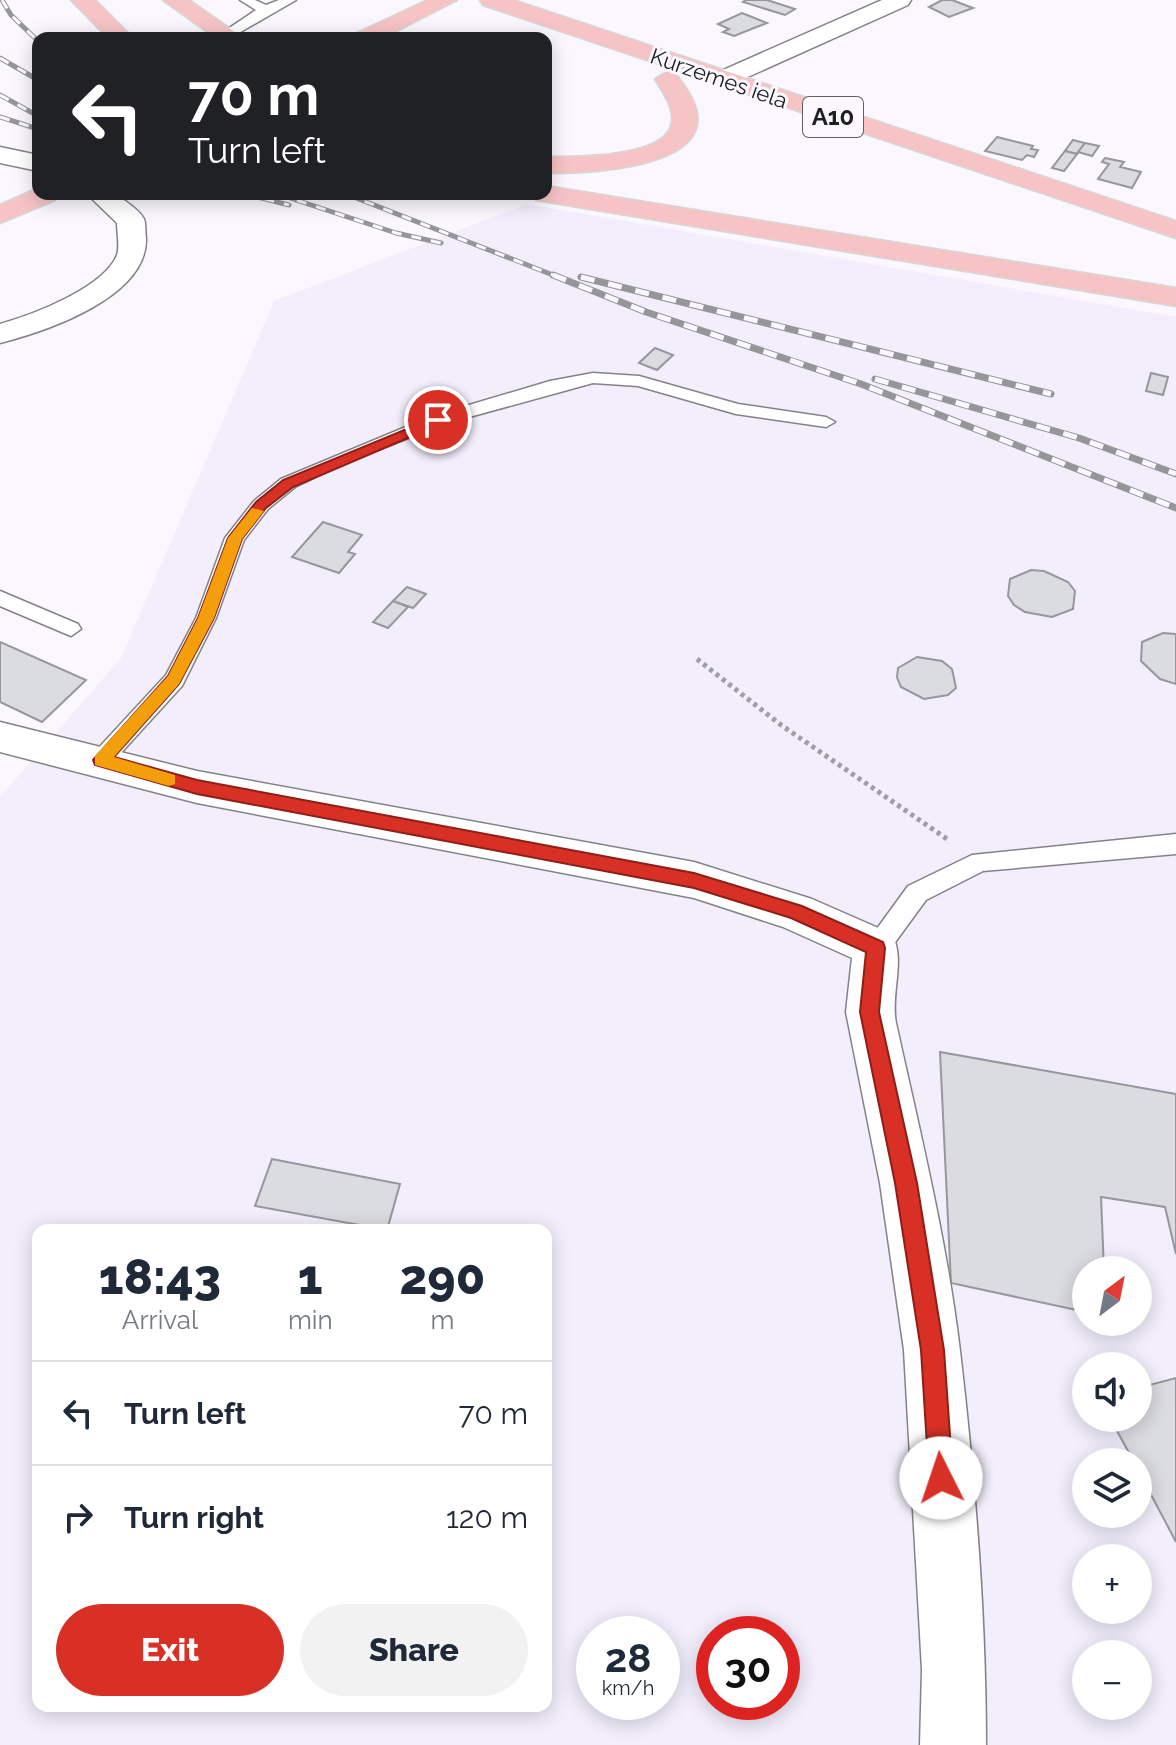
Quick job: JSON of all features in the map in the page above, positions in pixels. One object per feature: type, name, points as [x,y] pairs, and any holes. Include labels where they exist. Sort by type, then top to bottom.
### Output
[{"type":"highway","points":[[82,0],[113,32]]},
{"type":"highway","points":[[174,0],[216,32]]},
{"type":"highway","points":[[378,32],[446,0]]},
{"type":"highway","name":"Kurzemes iela","points":[[491,0],[1176,230]]},
{"type":"highway","name":"A10","points":[[588,58],[667,79],[989,193],[1176,247]]},
{"type":"highway","points":[[552,165],[596,166],[635,159],[674,142],[686,124],[687,110],[667,79]]},
{"type":"highway","points":[[552,195],[1176,297]]},
{"type":"highway","points":[[4,213],[32,200]]},
{"type":"street","points":[[723,79],[900,0]]},
{"type":"street","points":[[0,155],[32,162]]},
{"type":"street","points":[[0,334],[46,320],[109,284],[132,255],[131,221],[107,200]]},
{"type":"street","points":[[0,737],[101,760],[197,787],[694,880],[796,912],[876,948],[870,1012],[906,1183],[932,1350],[954,1670],[953,1745]]},
{"type":"lane","points":[[246,0],[265,10]]},
{"type":"lane","points":[[230,32],[265,10],[290,0]]},
{"type":"lane","points":[[101,760],[174,680],[206,618],[235,538],[261,505],[288,483],[336,460],[438,420],[556,385],[593,378],[639,381],[736,409],[826,422]]},
{"type":"lane","points":[[0,598],[71,629]]},
{"type":"lane","points":[[876,948],[917,893],[980,862],[1176,844]]},
{"type":"path","points":[[697,659],[781,725],[980,862]]},
{"type":"shaded area","points":[[527,204],[1176,317],[1176,1745],[0,1745],[0,797],[121,658],[274,301]]},
{"type":"building","points":[[767,0],[795,9],[785,15],[743,2]]},
{"type":"building","points":[[942,0],[952,0],[973,8],[949,17],[929,7]]},
{"type":"building","points":[[742,13],[767,23],[734,36],[723,32],[729,29],[718,24]]},
{"type":"building","points":[[997,137],[1038,150],[1034,157],[1027,155],[1022,160],[985,151]]},
{"type":"building","points":[[1073,140],[1085,143],[1077,154],[1065,151]]},
{"type":"building","points":[[1085,143],[1099,146],[1092,156],[1078,152]]},
{"type":"building","points":[[1065,151],[1077,154],[1064,171],[1052,168]]},
{"type":"building","points":[[1105,158],[1124,162],[1120,167],[1141,172],[1132,188],[1098,179],[1109,164],[1102,162]]},
{"type":"building","points":[[655,348],[673,355],[657,370],[639,363]]},
{"type":"building","points":[[1151,373],[1168,377],[1163,395],[1146,391]]},
{"type":"building","points":[[323,522],[362,535],[348,552],[355,554],[339,573],[292,557]]},
{"type":"building","points":[[1031,570],[1044,571],[1068,582],[1075,591],[1073,609],[1052,617],[1025,612],[1014,605],[1008,596],[1010,579]]},
{"type":"building","points":[[407,587],[426,594],[413,608],[393,601]]},
{"type":"building","points":[[393,601],[408,607],[388,628],[373,622]]},
{"type":"building","points":[[1163,633],[1176,634],[1176,684],[1160,679],[1141,661],[1142,642]]},
{"type":"building","points":[[0,642],[86,680],[42,722],[0,702]]},
{"type":"building","points":[[917,657],[942,661],[952,669],[956,688],[948,695],[924,699],[901,687],[898,668]]},
{"type":"building","points":[[940,1052],[1176,1094],[1176,1254],[1165,1207],[1101,1197],[1103,1256],[1072,1256],[1072,1309],[951,1283]]},
{"type":"building","points":[[272,1159],[400,1184],[389,1224],[354,1224],[255,1206]]},
{"type":"building","points":[[1176,1378],[1176,1542],[1152,1497],[1152,1448],[1126,1448],[1118,1432],[1152,1432],[1152,1384]]},
{"type":"railway","points":[[2,0],[11,15],[32,35]]},
{"type":"railway","points":[[0,58],[32,77]]},
{"type":"railway","points":[[0,95],[32,113]]},
{"type":"railway","points":[[0,117],[32,127]]},
{"type":"railway","points":[[269,200],[289,205]]},
{"type":"railway","points":[[296,200],[396,233],[441,243]]},
{"type":"railway","points":[[361,200],[558,277]]},
{"type":"railway","points":[[553,275],[646,312],[861,384],[1176,508]]},
{"type":"railway","points":[[581,277],[1051,394]]},
{"type":"railway","points":[[875,379],[1079,438],[1176,474]]},
{"type":"slow traffic","points":[[169,779],[101,760],[174,680],[206,618],[235,538],[257,511]]},
{"type":"route","points":[[438,420],[336,460],[288,483],[261,505],[235,538],[206,618],[174,680],[101,760],[197,787],[694,880],[796,912],[876,948],[870,1012],[906,1183],[932,1350],[941,1478]]}]
